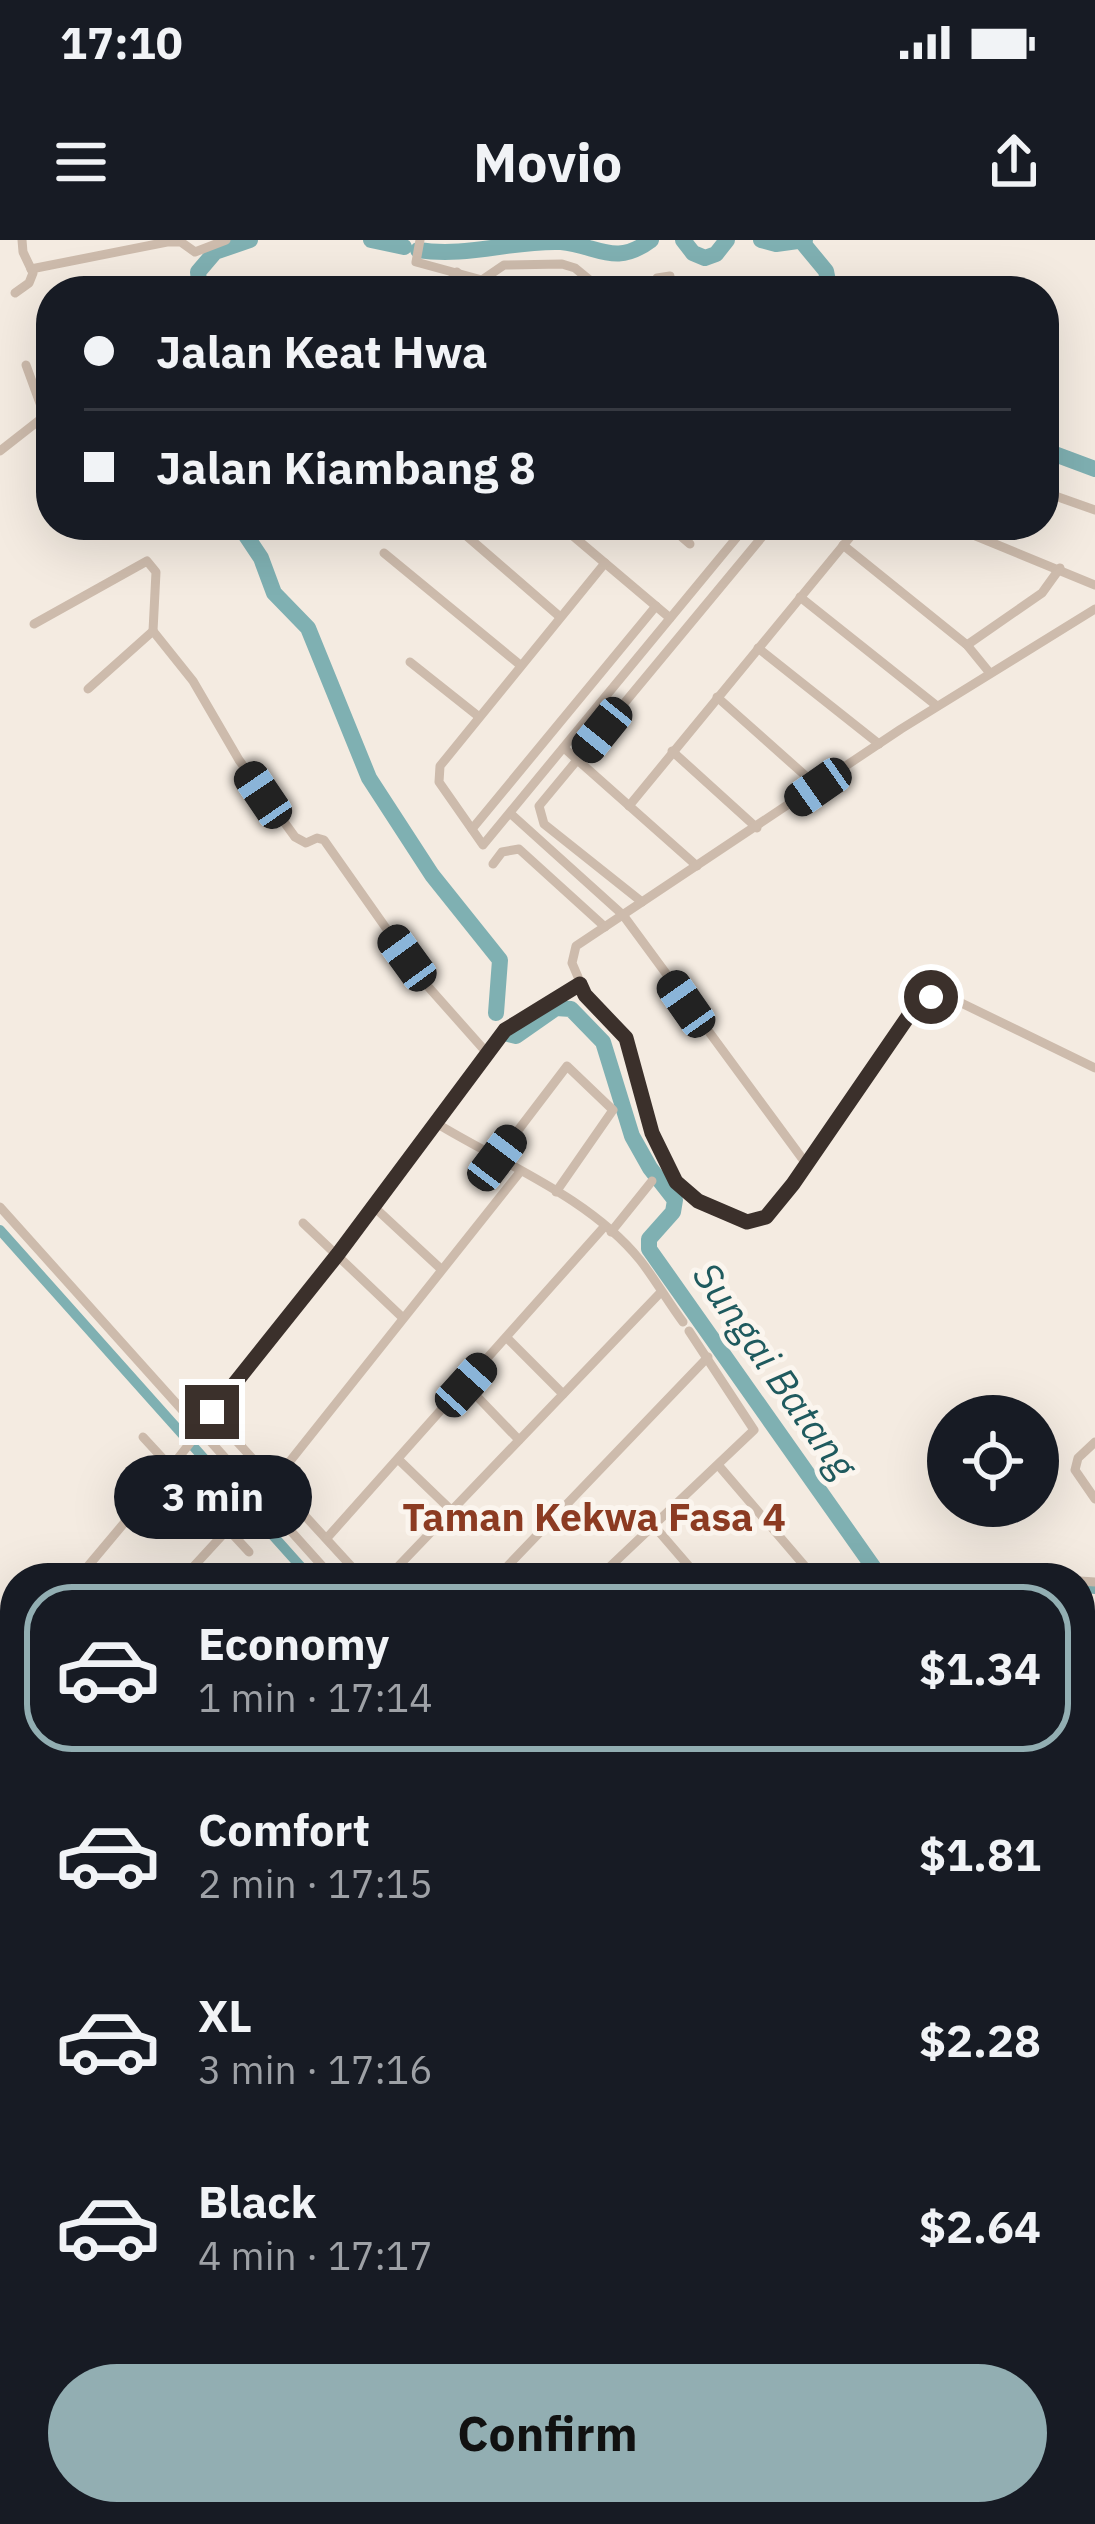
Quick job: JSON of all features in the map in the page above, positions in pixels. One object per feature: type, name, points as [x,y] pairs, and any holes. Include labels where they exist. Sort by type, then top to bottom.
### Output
[{"type":"street","points":[[15,293],[29,283],[31,269],[22,240]]},
{"type":"street","points":[[31,269],[167,242],[181,242],[195,252],[226,240]]},
{"type":"street","points":[[420,240],[416,262],[470,276]]},
{"type":"street","points":[[488,276],[504,266],[569,265],[583,276]]},
{"type":"street","points":[[454,276],[457,272]]},
{"type":"street","points":[[26,365],[36,387]]},
{"type":"street","points":[[0,451],[36,423]]},
{"type":"street","points":[[1059,497],[1095,510]]},
{"type":"street","points":[[471,540],[560,616]]},
{"type":"street","points":[[578,540],[670,618]]},
{"type":"street","points":[[685,540],[690,544]]},
{"type":"street","points":[[605,563],[452,748],[438,777],[483,844],[735,540]]},
{"type":"street","points":[[642,902],[568,846],[540,818],[539,806],[760,540]]},
{"type":"street","points":[[629,806],[847,540]]},
{"type":"street","points":[[988,540],[1095,585]]},
{"type":"street","points":[[843,544],[967,645],[989,672]]},
{"type":"street","points":[[383,553],[519,664]]},
{"type":"street","points":[[34,624],[147,561],[156,572],[153,631],[193,681],[239,760],[295,837],[306,843],[324,840],[424,982],[487,1052]]},
{"type":"street","points":[[967,645],[1042,593],[1060,568]]},
{"type":"street","points":[[800,597],[937,706]]},
{"type":"street","points":[[472,829],[656,607]]},
{"type":"street","points":[[1095,609],[879,744],[577,946],[572,954],[573,972],[585,995],[626,1038],[652,1133],[686,1194],[747,1222],[766,1217],[914,1008],[931,997],[949,997],[1095,1068]]},
{"type":"street","points":[[88,689],[153,631]]},
{"type":"street","points":[[758,648],[879,744]]},
{"type":"street","points":[[410,662],[478,716]]},
{"type":"street","points":[[717,697],[818,787]]},
{"type":"street","points":[[564,748],[697,866]]},
{"type":"street","points":[[672,751],[757,828]]},
{"type":"street","points":[[511,814],[623,915],[807,1165]]},
{"type":"street","points":[[493,864],[502,852],[519,850],[533,837]]},
{"type":"street","points":[[519,850],[605,927]]},
{"type":"street","points":[[556,880],[568,867]]},
{"type":"street","points":[[91,1563],[338,1254],[505,1030],[580,984]]},
{"type":"street","points":[[497,1158],[567,1066],[610,1104],[612,1117],[556,1192]]},
{"type":"street","points":[[436,1123],[556,1192],[639,1258],[754,1430],[615,1563]]},
{"type":"street","points":[[275,1480],[520,1172]]},
{"type":"street","points":[[327,1538],[652,1181]]},
{"type":"street","points":[[373,1206],[441,1269]]},
{"type":"street","points":[[0,1207],[320,1563]]},
{"type":"street","points":[[303,1223],[403,1318]]},
{"type":"street","points":[[402,1563],[661,1292]]},
{"type":"street","points":[[507,1338],[563,1394]]},
{"type":"street","points":[[510,1563],[708,1357]]},
{"type":"street","points":[[466,1385],[519,1440]]},
{"type":"street","points":[[186,1386],[349,1563]]},
{"type":"street","points":[[143,1437],[249,1552]]},
{"type":"street","points":[[1095,1442],[1078,1458],[1075,1470],[1095,1499]]},
{"type":"street","points":[[399,1460],[452,1510]]},
{"type":"street","points":[[719,1466],[802,1563]]},
{"type":"street","points":[[655,1527],[685,1563]]},
{"type":"street","points":[[197,1563],[228,1529]]},
{"type":"waterway","name":"Sungai Batang","points":[[198,276],[215,252],[250,240]]},
{"type":"waterway","name":"Sungai Batang","points":[[371,240],[404,247]]},
{"type":"waterway","name":"Sungai Batang","points":[[418,250],[454,252],[561,242],[617,254],[651,240]]},
{"type":"waterway","name":"Sungai Batang","points":[[683,240],[693,253],[705,258],[716,254],[727,240]]},
{"type":"waterway","name":"Sungai Batang","points":[[761,240],[776,244],[805,240]]},
{"type":"waterway","points":[[802,242],[827,276]]},
{"type":"waterway","points":[[1059,456],[1095,469]]},
{"type":"waterway","name":"Sungai Batang","points":[[249,540],[274,593],[308,628],[369,778],[432,875],[500,960],[496,1013]]},
{"type":"waterway","name":"Sungai Batang","points":[[508,1034],[516,1036],[556,1008],[571,1009],[603,1042],[632,1136],[675,1200],[673,1212],[649,1239],[649,1249],[870,1563]]},
{"type":"waterway","points":[[0,1230],[183,1435]]},
{"type":"waterway","points":[[192,1445],[298,1563]]},
{"type":"district","name":"Taman Kekwa Fasa 4","points":[[594,1517]]},
{"type":"route","points":[[212,1412],[338,1254],[505,1030],[580,984],[626,1038],[652,1133],[676,1182],[698,1201],[747,1222],[766,1217],[914,1008],[931,997]]}]
